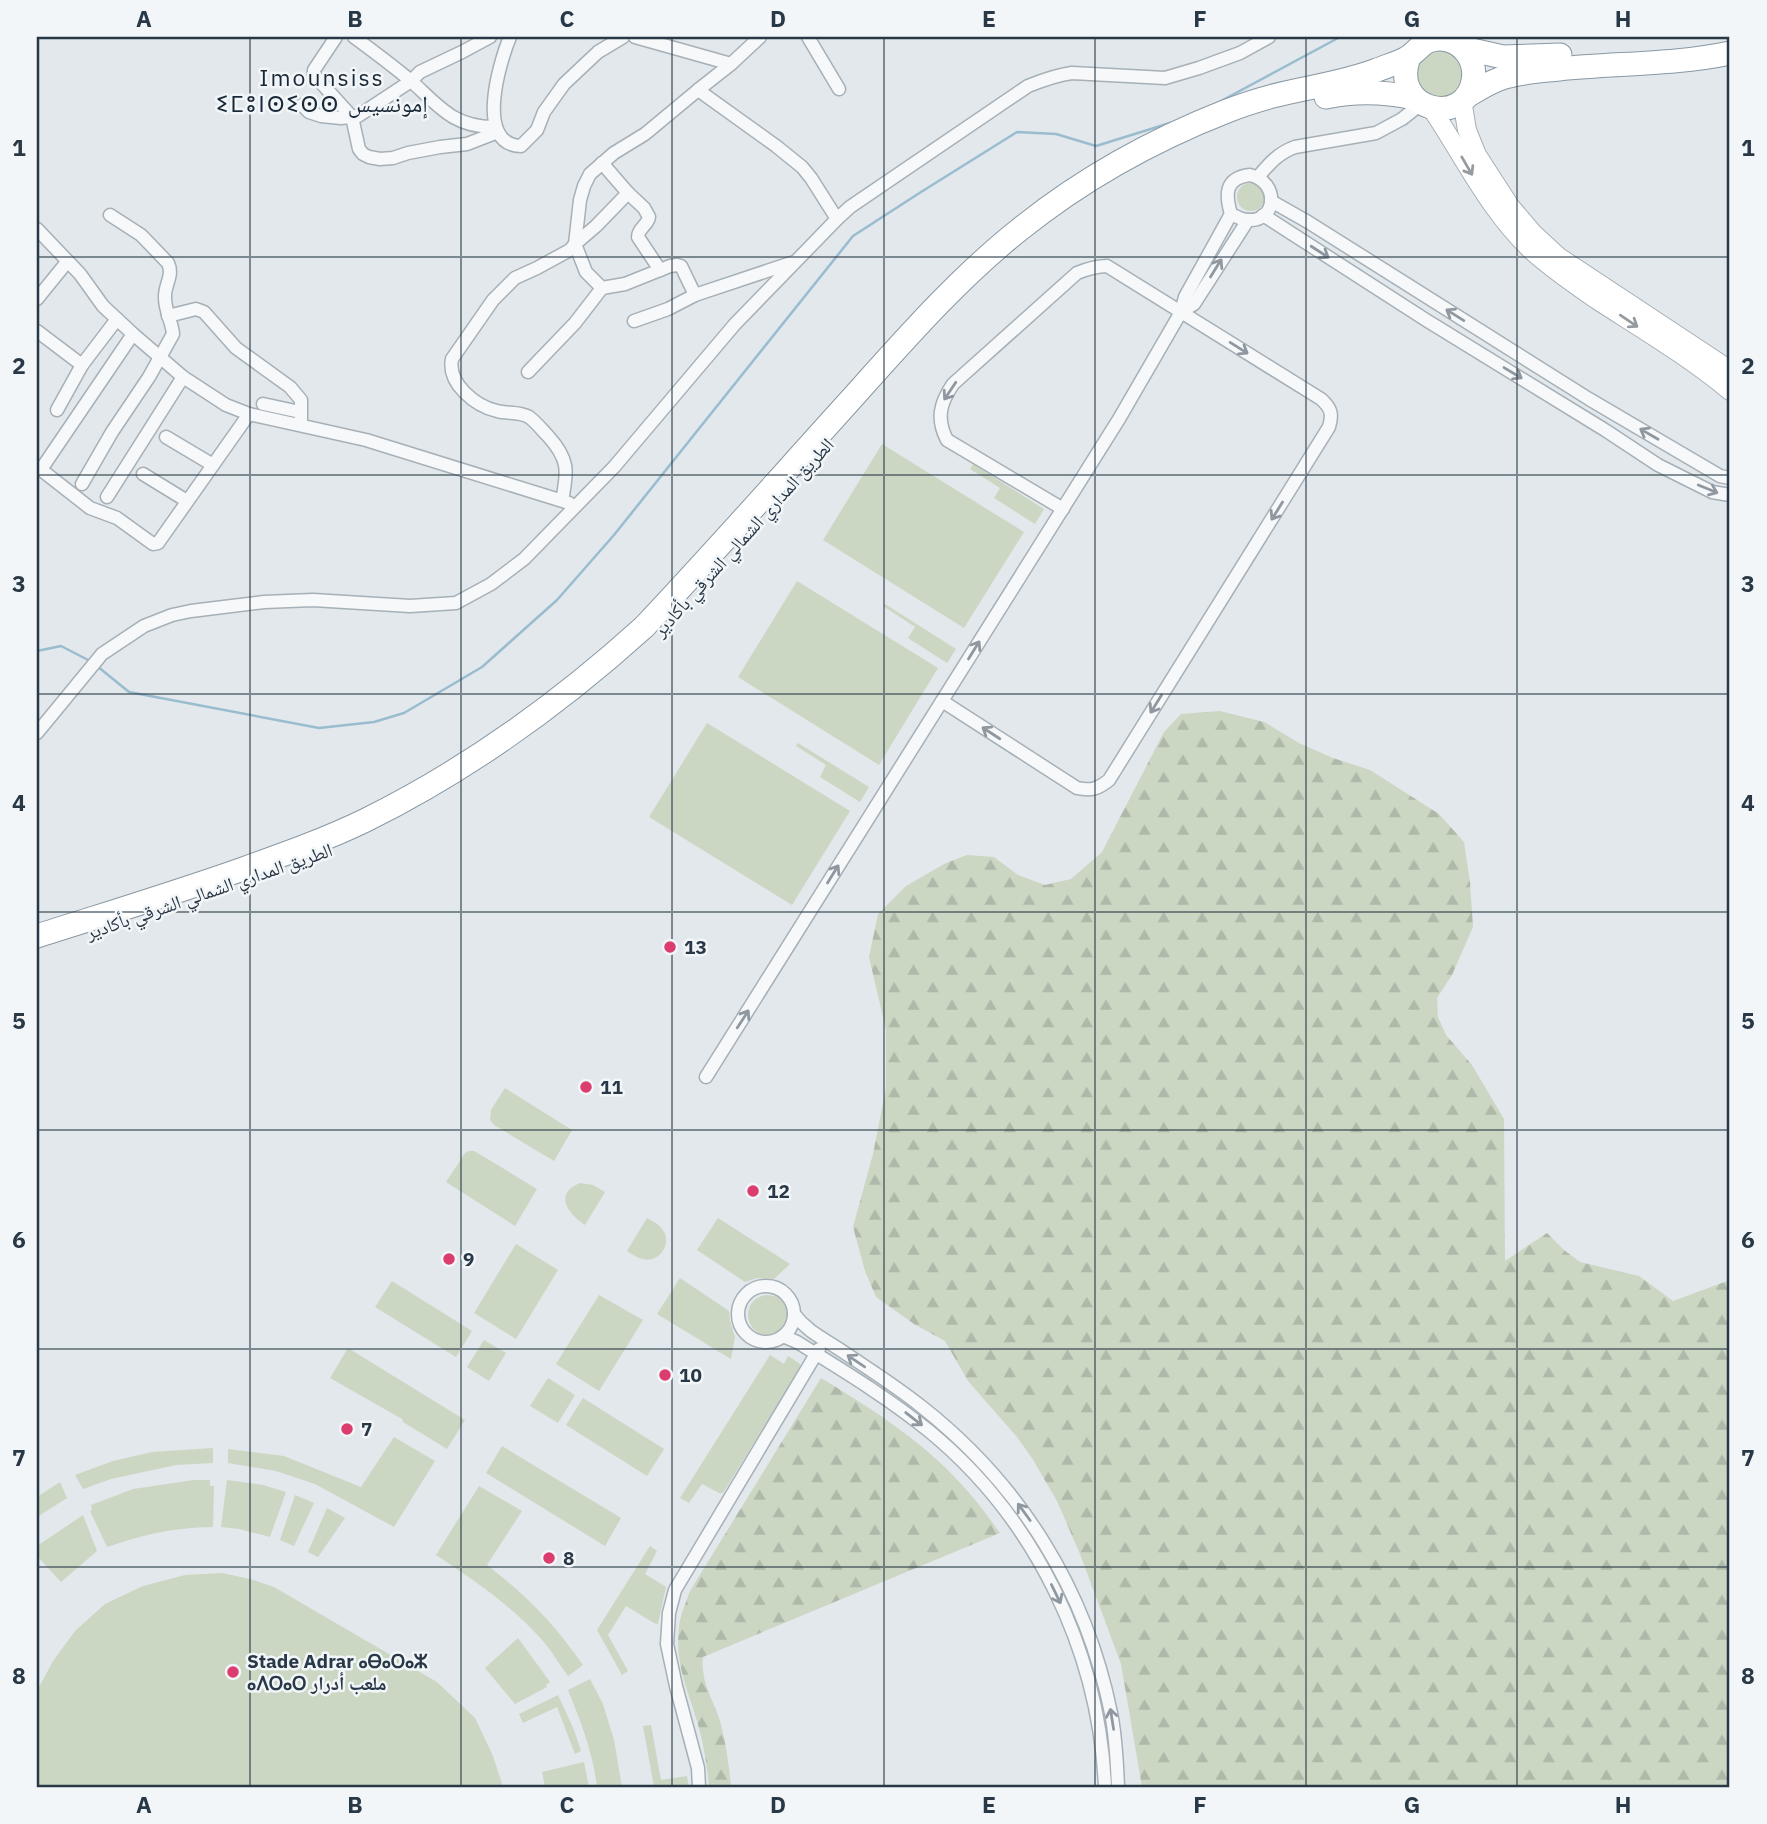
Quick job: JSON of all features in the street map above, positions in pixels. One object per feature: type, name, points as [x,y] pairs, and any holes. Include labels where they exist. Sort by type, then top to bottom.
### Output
[{"type":"highway","points":[[1730,41],[1628,52],[1503,57],[1440,39],[1411,49],[1405,67],[1405,78],[1408,89],[1422,103],[1442,109],[1453,106],[1487,84],[1506,77],[1537,71],[1692,59],[1730,53]]},
{"type":"highway","points":[[1454,42],[1471,58],[1474,71],[1473,84],[1465,98]]},
{"type":"highway","name":"الطريق المداري الشمالي الشرقي بأكادير","points":[[37,943],[287,854],[365,821],[469,762],[548,709],[644,627],[902,343],[1018,231],[1087,182],[1188,127],[1271,96],[1360,77],[1411,49]]},
{"type":"highway","name":"الطريق المداري الشمالي الشرقي بأكادير","points":[[37,943],[184,903],[280,870],[363,836],[470,777],[550,723],[649,640],[682,606],[835,435],[973,287],[1054,219],[1094,192],[1193,140],[1275,110],[1332,96],[1385,93],[1422,103]]},
{"type":"street","points":[[336,37],[314,70],[314,75],[352,117],[359,149],[363,154],[380,159],[393,158],[408,153],[467,144],[497,130]]},
{"type":"street","points":[[355,37],[411,81],[450,117],[497,130]]},
{"type":"street","points":[[302,105],[309,112],[321,116],[352,117],[363,113],[411,81],[419,72],[490,37]]},
{"type":"street","points":[[510,37],[496,81],[494,120],[497,130],[512,146],[521,146],[537,130],[544,113],[564,84],[598,52],[623,37]]},
{"type":"street","points":[[635,37],[732,64]]},
{"type":"street","points":[[602,288],[586,272],[575,244],[580,200],[590,174],[732,64],[760,37]]},
{"type":"street","points":[[808,37],[839,89]]},
{"type":"street","points":[[37,733],[102,654],[144,626],[172,615],[264,602],[313,600],[410,606],[456,603],[491,584],[524,559],[614,467],[735,324],[850,207],[1037,82],[1072,73],[1165,78],[1240,53],[1269,37]]},
{"type":"street","points":[[698,90],[802,167],[837,219]]},
{"type":"street","points":[[1465,98],[1467,130],[1477,155],[1510,206],[1533,233],[1559,257],[1730,370]]},
{"type":"street","points":[[1258,177],[1271,161],[1286,150],[1295,146],[1376,133],[1402,119],[1422,103],[1450,136],[1491,204],[1532,251],[1569,280],[1730,391]]},
{"type":"street","points":[[602,163],[644,208],[649,217],[649,222],[638,236],[660,270]]},
{"type":"street","points":[[706,1077],[1119,419],[1181,312],[1185,297],[1231,214],[1227,202],[1230,186],[1242,176],[1250,175],[1258,177],[1269,186],[1271,201],[1263,215],[1248,220],[1231,214]]},
{"type":"street","points":[[562,500],[566,466],[563,455],[554,443],[530,417],[497,411],[467,395],[453,378],[452,359],[486,309],[515,278],[570,250],[628,193]]},
{"type":"street","points":[[1271,201],[1589,398],[1720,476],[1730,478]]},
{"type":"street","points":[[82,484],[173,334],[164,299],[171,276],[168,263],[141,235],[110,215]]},
{"type":"street","points":[[1263,215],[1658,465],[1712,492],[1730,495]]},
{"type":"street","points":[[1181,312],[1194,304],[1248,220]]},
{"type":"street","points":[[37,229],[80,274],[103,306],[183,377],[226,405],[249,414],[300,418]]},
{"type":"street","points":[[634,321],[668,309],[695,295],[796,261]]},
{"type":"street","points":[[37,299],[67,262]]},
{"type":"street","points":[[528,372],[575,323],[602,288],[625,284],[677,265],[681,266],[695,295]]},
{"type":"street","points":[[943,701],[1077,788],[1094,789],[1109,780],[1329,427],[1332,416],[1330,409],[1321,399],[1107,266],[1077,274],[953,384],[943,401],[940,415],[941,429],[947,440],[1063,509]]},
{"type":"street","points":[[168,316],[196,309],[204,312],[236,348],[290,387],[301,400],[300,418]]},
{"type":"street","points":[[57,410],[82,365],[117,319]]},
{"type":"street","points":[[37,331],[82,365]]},
{"type":"street","points":[[133,334],[42,469],[90,508],[117,518],[153,544],[159,542],[249,414]]},
{"type":"street","points":[[107,497],[183,377]]},
{"type":"street","points":[[263,404],[366,440],[576,505]]},
{"type":"street","points":[[166,437],[213,465]]},
{"type":"street","points":[[143,474],[187,501]]},
{"type":"street","points":[[37,715],[58,708]]},
{"type":"street","points":[[794,1314],[793,1322],[783,1336],[777,1340],[762,1342],[747,1334],[738,1316],[742,1299],[747,1293],[762,1286],[777,1288],[789,1298],[794,1314],[805,1328],[922,1407],[957,1437],[1003,1483],[1046,1543],[1079,1608],[1094,1646],[1112,1716],[1118,1787]]},
{"type":"street","points":[[783,1336],[886,1398],[931,1432],[976,1475],[1012,1518],[1042,1566],[1071,1627],[1093,1698],[1105,1787]]},
{"type":"street","points":[[699,1787],[698,1768],[667,1644],[669,1613],[675,1590],[825,1340]]},
{"type":"green space","points":[[1445,48],[1457,58],[1463,71],[1458,91],[1441,101],[1413,88],[1420,53]]},
{"type":"green space","points":[[1251,183],[1261,187],[1265,197],[1261,207],[1251,211],[1241,207],[1237,197],[1241,187]]},
{"type":"green space","points":[[882,444],[1024,532],[964,628],[823,540]]},
{"type":"green space","points":[[973,464],[1044,509],[1035,524],[994,498],[1000,488],[970,469]]},
{"type":"green space","points":[[797,581],[938,668],[879,765],[738,677]]},
{"type":"green space","points":[[885,604],[956,649],[947,663],[908,638],[915,627],[883,606]]},
{"type":"green space","points":[[1220,711],[1264,722],[1299,743],[1370,770],[1439,814],[1464,842],[1473,927],[1452,975],[1437,998],[1438,1017],[1446,1035],[1472,1065],[1504,1119],[1505,1261],[1547,1233],[1580,1262],[1639,1276],[1673,1301],[1730,1280],[1730,1787],[1142,1787],[1121,1664],[1057,1501],[1032,1458],[968,1381],[945,1341],[914,1324],[876,1297],[865,1271],[853,1227],[873,1154],[886,1088],[886,1030],[869,957],[878,914],[906,886],[946,863],[967,855],[994,857],[1018,875],[1045,885],[1071,879],[1102,852],[1164,732],[1181,714]]},
{"type":"green space","points":[[707,723],[850,811],[792,905],[649,817]]},
{"type":"green space","points":[[798,743],[869,787],[860,802],[820,777],[826,765],[796,746]]},
{"type":"green space","points":[[505,1088],[572,1130],[554,1161],[490,1120],[491,1110]]},
{"type":"green space","points":[[469,1151],[474,1151],[537,1189],[515,1226],[446,1182]]},
{"type":"green space","points":[[580,1183],[593,1185],[605,1192],[585,1225],[569,1210],[565,1198],[572,1188]]},
{"type":"green space","points":[[647,1218],[658,1224],[666,1239],[661,1253],[648,1260],[627,1251]]},
{"type":"green space","points":[[718,1218],[790,1264],[774,1279],[757,1278],[745,1282],[697,1250]]},
{"type":"green space","points":[[516,1244],[558,1270],[516,1339],[474,1313]]},
{"type":"green space","points":[[680,1278],[729,1311],[735,1337],[731,1359],[657,1314]]},
{"type":"green space","points":[[392,1281],[472,1331],[456,1357],[375,1307]]},
{"type":"green space","points":[[599,1295],[643,1320],[599,1391],[556,1364]]},
{"type":"green space","points":[[768,1295],[776,1296],[782,1301],[787,1307],[787,1323],[782,1329],[776,1334],[768,1335],[760,1334],[754,1329],[749,1323],[748,1315],[749,1307],[754,1301],[760,1296]]},
{"type":"green space","points":[[484,1340],[506,1353],[489,1381],[467,1367]]},
{"type":"green space","points":[[348,1348],[465,1420],[447,1449],[402,1419],[330,1378]]},
{"type":"green space","points":[[770,1355],[784,1364],[788,1356],[801,1367],[723,1493],[702,1484],[689,1503],[680,1498]]},
{"type":"green space","points":[[548,1378],[575,1395],[558,1423],[530,1406]]},
{"type":"green space","points":[[821,1378],[919,1444],[954,1476],[1000,1533],[703,1657],[705,1682],[724,1737],[731,1787],[709,1787],[701,1735],[680,1663],[678,1640],[681,1618],[690,1591]]},
{"type":"green space","points":[[583,1398],[664,1449],[647,1476],[566,1425]]},
{"type":"green space","points":[[394,1437],[435,1461],[394,1527],[315,1484],[276,1471],[228,1463],[228,1449],[284,1456],[361,1487]]},
{"type":"green space","points":[[502,1446],[621,1518],[605,1546],[486,1473]]},
{"type":"green space","points":[[213,1448],[213,1463],[176,1465],[111,1479],[83,1489],[75,1475],[113,1461],[152,1452]]},
{"type":"green space","points":[[210,1480],[210,1486],[214,1486],[213,1527],[159,1532],[107,1547],[90,1511],[91,1505],[133,1489]]},
{"type":"green space","points":[[227,1480],[263,1485],[286,1492],[270,1537],[221,1527]]},
{"type":"green space","points":[[60,1482],[67,1498],[37,1517],[37,1497]]},
{"type":"green space","points":[[479,1486],[522,1511],[487,1565],[539,1611],[583,1665],[568,1676],[546,1644],[518,1616],[436,1555]]},
{"type":"green space","points":[[295,1495],[314,1503],[294,1546],[280,1540]]},
{"type":"green space","points":[[327,1508],[345,1518],[318,1557],[308,1552]]},
{"type":"green space","points":[[83,1515],[97,1551],[61,1582],[37,1556],[37,1546]]},
{"type":"green space","points":[[650,1546],[657,1551],[645,1574],[666,1587],[658,1624],[626,1606],[608,1635],[628,1671],[622,1675],[597,1630]]},
{"type":"green space","name":"Stade Adrar ⴰⴱⴰⵔⴰⵣ ⴰⴷⵔⴰⵔ ملعب أدرار","points":[[222,1573],[274,1587],[437,1682],[475,1718],[493,1756],[503,1787],[37,1787],[37,1691],[53,1661],[75,1631],[105,1604],[143,1586],[185,1575]]},
{"type":"green space","points":[[518,1638],[550,1682],[547,1687],[515,1704],[485,1668]]},
{"type":"green space","points":[[590,1679],[603,1704],[614,1740],[622,1787],[597,1787],[582,1726],[568,1690]]},
{"type":"green space","points":[[558,1695],[581,1751],[575,1754],[557,1707],[523,1723],[519,1714]]},
{"type":"green space","points":[[651,1725],[661,1780],[687,1776],[689,1787],[654,1787],[643,1726]]},
{"type":"green space","points":[[584,1762],[589,1787],[545,1787],[542,1772]]},
{"type":"waterway","points":[[1221,101],[1340,37]]},
{"type":"waterway","points":[[97,666],[129,692],[319,728],[374,722],[404,713],[482,667],[557,600],[614,535],[853,236],[1017,132],[1056,134],[1096,146],[1170,123]]},
{"type":"waterway","points":[[37,651],[61,646],[92,662]]},
{"type":"place","name":"13","points":[[670,947]]},
{"type":"place","name":"11","points":[[586,1087]]},
{"type":"place","name":"12","points":[[753,1191]]},
{"type":"place","name":"9","points":[[449,1259]]},
{"type":"place","name":"10","points":[[665,1375]]},
{"type":"place","name":"7","points":[[347,1429]]},
{"type":"place","name":"8","points":[[549,1558]]},
{"type":"place","name":"Stade Adrar ⴰⴱⴰⵔⴰⵣ ⴰⴷⵔⴰⵔ ملعب أدرار","points":[[233,1672]]},
{"type":"district","name":"Imounsiss ⵉⵎⵓⵏⵙⵉⵙⵙ إمونسيس","points":[[322,90]]}]
